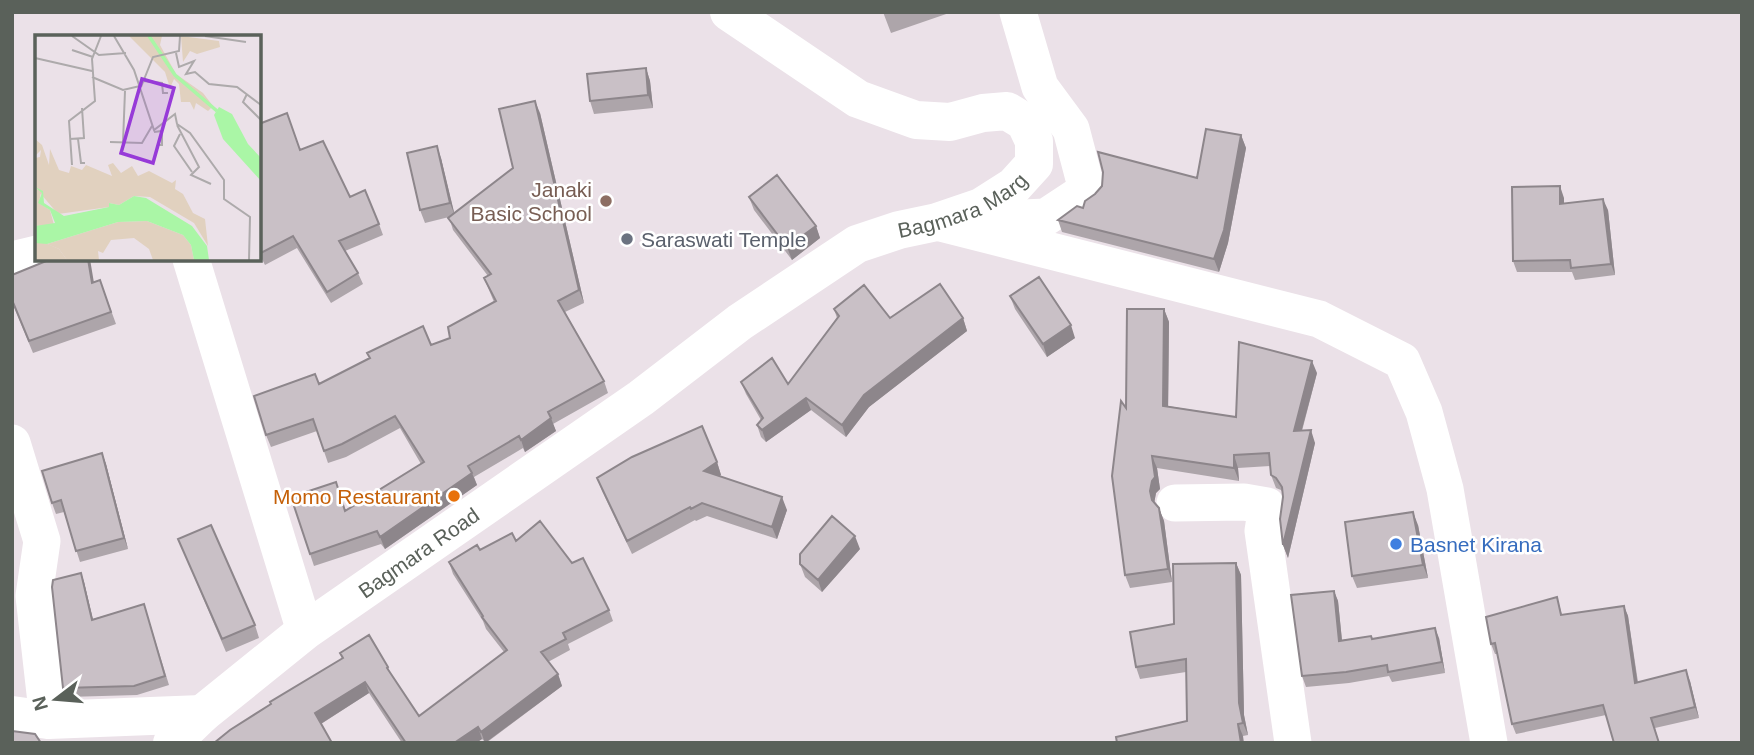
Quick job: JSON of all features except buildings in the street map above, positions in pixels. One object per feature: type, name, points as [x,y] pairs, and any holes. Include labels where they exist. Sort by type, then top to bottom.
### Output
[{"type":"main road","name":"Bagmara Marg","points":[[641,398],[740,322],[858,244],[981,207],[1014,186],[1034,164],[1034,141],[1025,122],[1007,111],[983,113],[950,122],[916,120],[858,99],[729,12]]},
{"type":"main road","name":"Bagmara Road","points":[[202,714],[305,631],[641,398]]},
{"type":"main road","points":[[30,718],[202,714]]},
{"type":"main road","points":[[172,743],[202,714]]},
{"type":"street","points":[[937,222],[1046,217],[1087,190],[1072,129],[1040,87],[1018,12]]},
{"type":"street","points":[[937,222],[1319,319],[1402,361],[1424,412],[1445,489],[1489,743]]},
{"type":"street","points":[[12,260],[35,254]]},
{"type":"street","points":[[192,261],[305,631]]},
{"type":"street","points":[[12,443],[42,541],[34,596],[30,718]]},
{"type":"street","points":[[1175,503],[1244,502],[1267,506],[1263,531],[1293,743]]},
{"type":"place","name":"Janaki Basic School","points":[[606,201]]},
{"type":"place","name":"Saraswati Temple","points":[[627,239]]},
{"type":"place","name":"Momo Restaurant","points":[[454,496]]},
{"type":"place","name":"Basnet Kirana","points":[[1396,544]]}]
